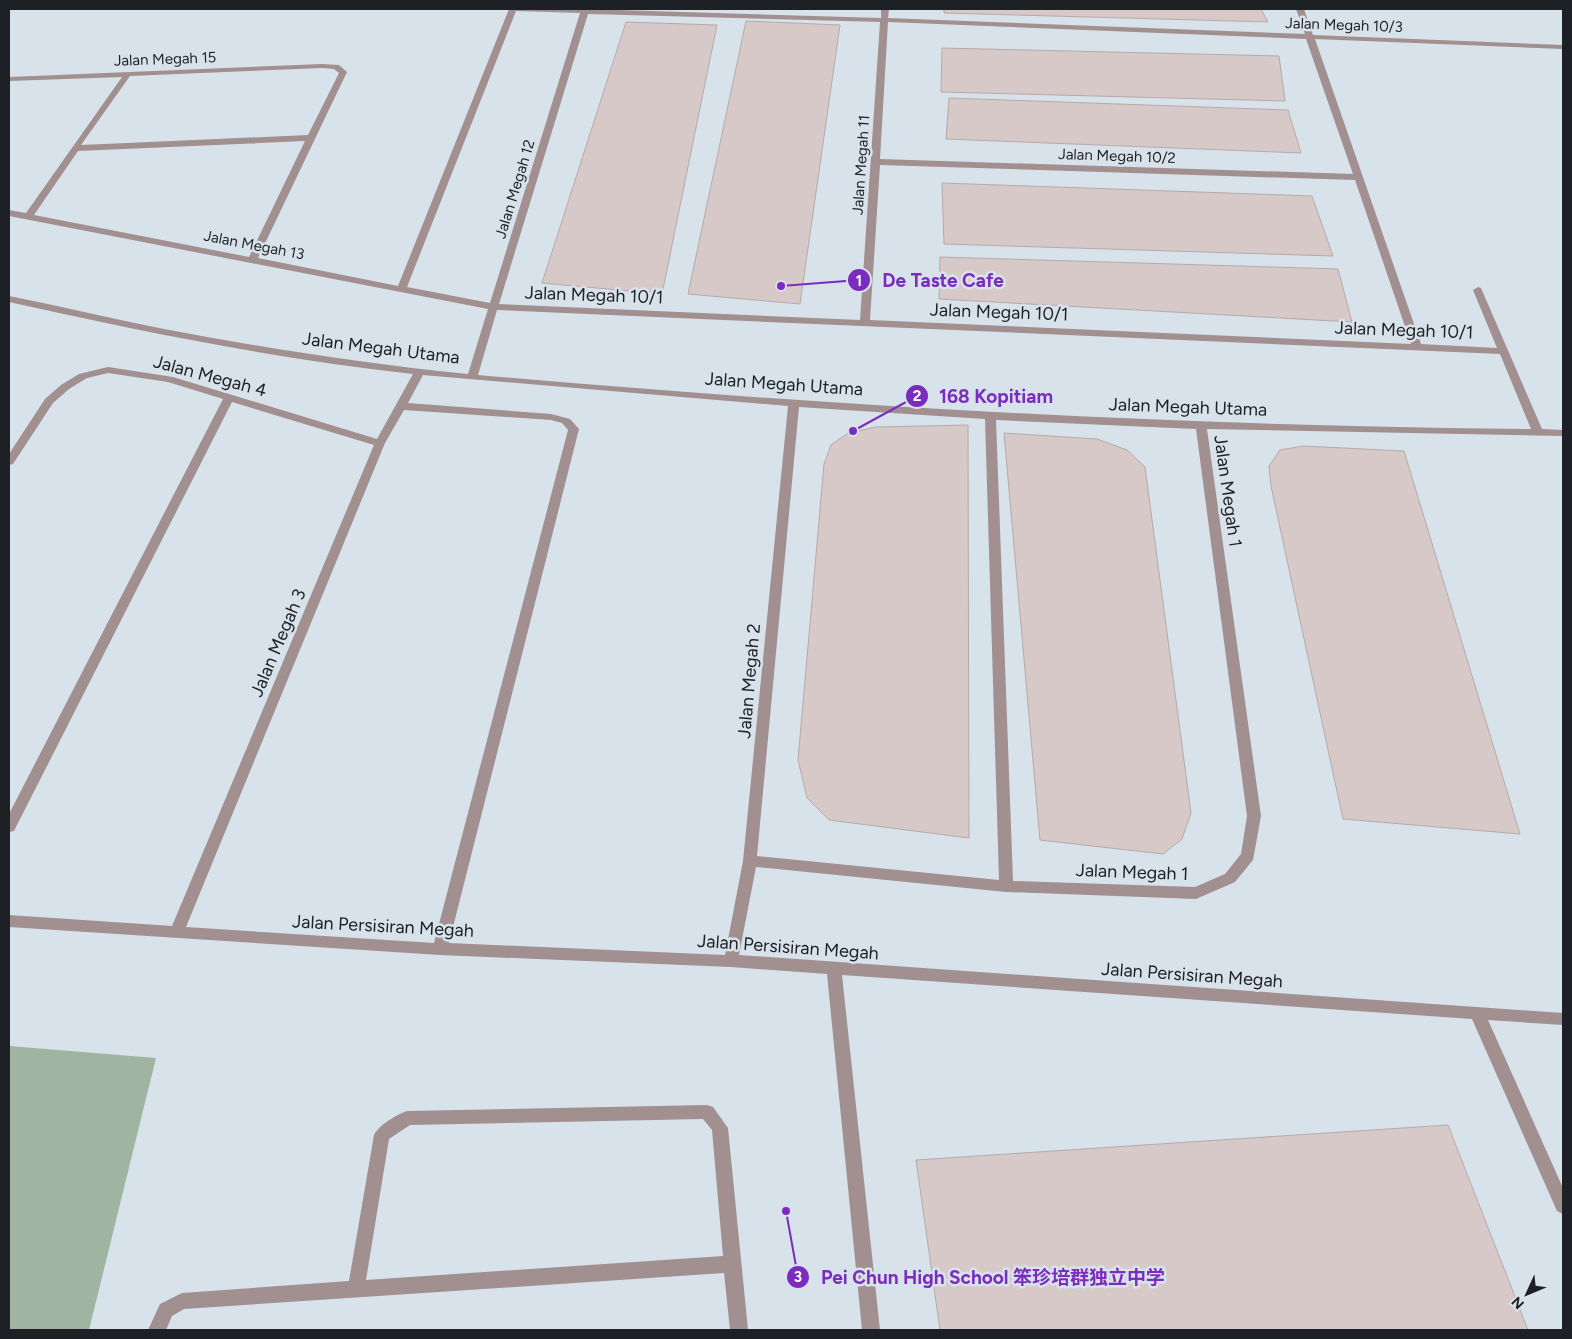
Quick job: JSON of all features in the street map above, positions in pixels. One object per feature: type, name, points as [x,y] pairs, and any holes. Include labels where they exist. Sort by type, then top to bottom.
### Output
[{"type":"street","name":"Jalan Megah 10/3","points":[[513,9],[885,20],[1563,47]]},
{"type":"street","points":[[401,289],[513,9]]},
{"type":"street","name":"Jalan Megah 11","points":[[865,323],[885,9]]},
{"type":"street","points":[[1300,9],[1417,347]]},
{"type":"street","name":"Jalan Megah 12","points":[[472,376],[585,11]]},
{"type":"street","name":"Jalan Megah 15","points":[[9,79],[322,66],[336,67],[343,72],[310,138]]},
{"type":"street","points":[[28,217],[128,74]]},
{"type":"street","points":[[75,148],[310,138],[252,260]]},
{"type":"street","name":"Jalan Megah 10/2","points":[[876,162],[1358,177]]},
{"type":"street","name":"Jalan Megah 13","points":[[9,213],[493,307]]},
{"type":"street","points":[[1478,290],[1538,433]]},
{"type":"street","name":"Jalan Megah Utama","points":[[9,299],[232,344],[317,359],[420,372],[794,403],[1201,427],[1563,433]]},
{"type":"street","name":"Jalan Megah 10/1","points":[[493,307],[1504,351]]},
{"type":"street","name":"Jalan Megah 4","points":[[9,462],[49,401],[83,376],[108,370],[169,379],[380,443]]},
{"type":"street","name":"Jalan Megah 3","points":[[177,932],[380,443],[420,372]]},
{"type":"street","points":[[9,827],[229,398]]},
{"type":"street","name":"Jalan Megah 2","points":[[731,961],[750,860],[794,403]]},
{"type":"street","points":[[400,406],[551,417],[566,421],[574,430],[440,950]]},
{"type":"street","points":[[990,415],[1006,886]]},
{"type":"street","name":"Jalan Megah 1","points":[[750,860],[1006,886],[1196,893],[1230,878],[1248,856],[1254,816],[1201,427]]},
{"type":"street","name":"Jalan Persisiran Megah","points":[[9,921],[440,950],[731,961],[1563,1019]]},
{"type":"street","points":[[834,969],[871,1330]]},
{"type":"street","points":[[1477,1013],[1563,1206]]},
{"type":"street","points":[[356,1288],[382,1135],[407,1118],[706,1112],[720,1128],[739,1330]]},
{"type":"street","points":[[157,1330],[166,1310],[182,1301],[732,1264]]},
{"type":"green space","points":[[9,1046],[156,1058],[89,1330],[9,1330]]},
{"type":"building","points":[[944,9],[1261,9],[1268,22],[944,13]]},
{"type":"building","points":[[746,21],[840,25],[800,304],[688,294]]},
{"type":"building","points":[[626,22],[717,25],[662,294],[542,283]]},
{"type":"building","points":[[942,48],[1279,56],[1285,101],[941,92]]},
{"type":"building","points":[[949,98],[1288,110],[1301,153],[946,139]]},
{"type":"building","points":[[942,183],[1312,196],[1333,256],[944,244]]},
{"type":"building","points":[[940,257],[1338,269],[1352,322],[939,299]]},
{"type":"building","points":[[968,425],[969,838],[829,820],[807,798],[798,760],[824,464],[831,445],[848,433],[876,427]]},
{"type":"building","points":[[1004,433],[1097,439],[1127,450],[1145,467],[1191,813],[1182,839],[1163,854],[1040,840]]},
{"type":"building","points":[[1303,446],[1404,451],[1520,834],[1343,819],[1271,486],[1269,466],[1280,450]]},
{"type":"building","points":[[1448,1125],[1528,1330],[940,1330],[916,1160]]},
{"type":"place","name":"De Taste Cafe","points":[[781,286]]},
{"type":"place","name":"168 Kopitiam","points":[[853,431]]},
{"type":"place","name":"Pei Chun High School 笨珍培群独立中学","points":[[786,1211]]}]
